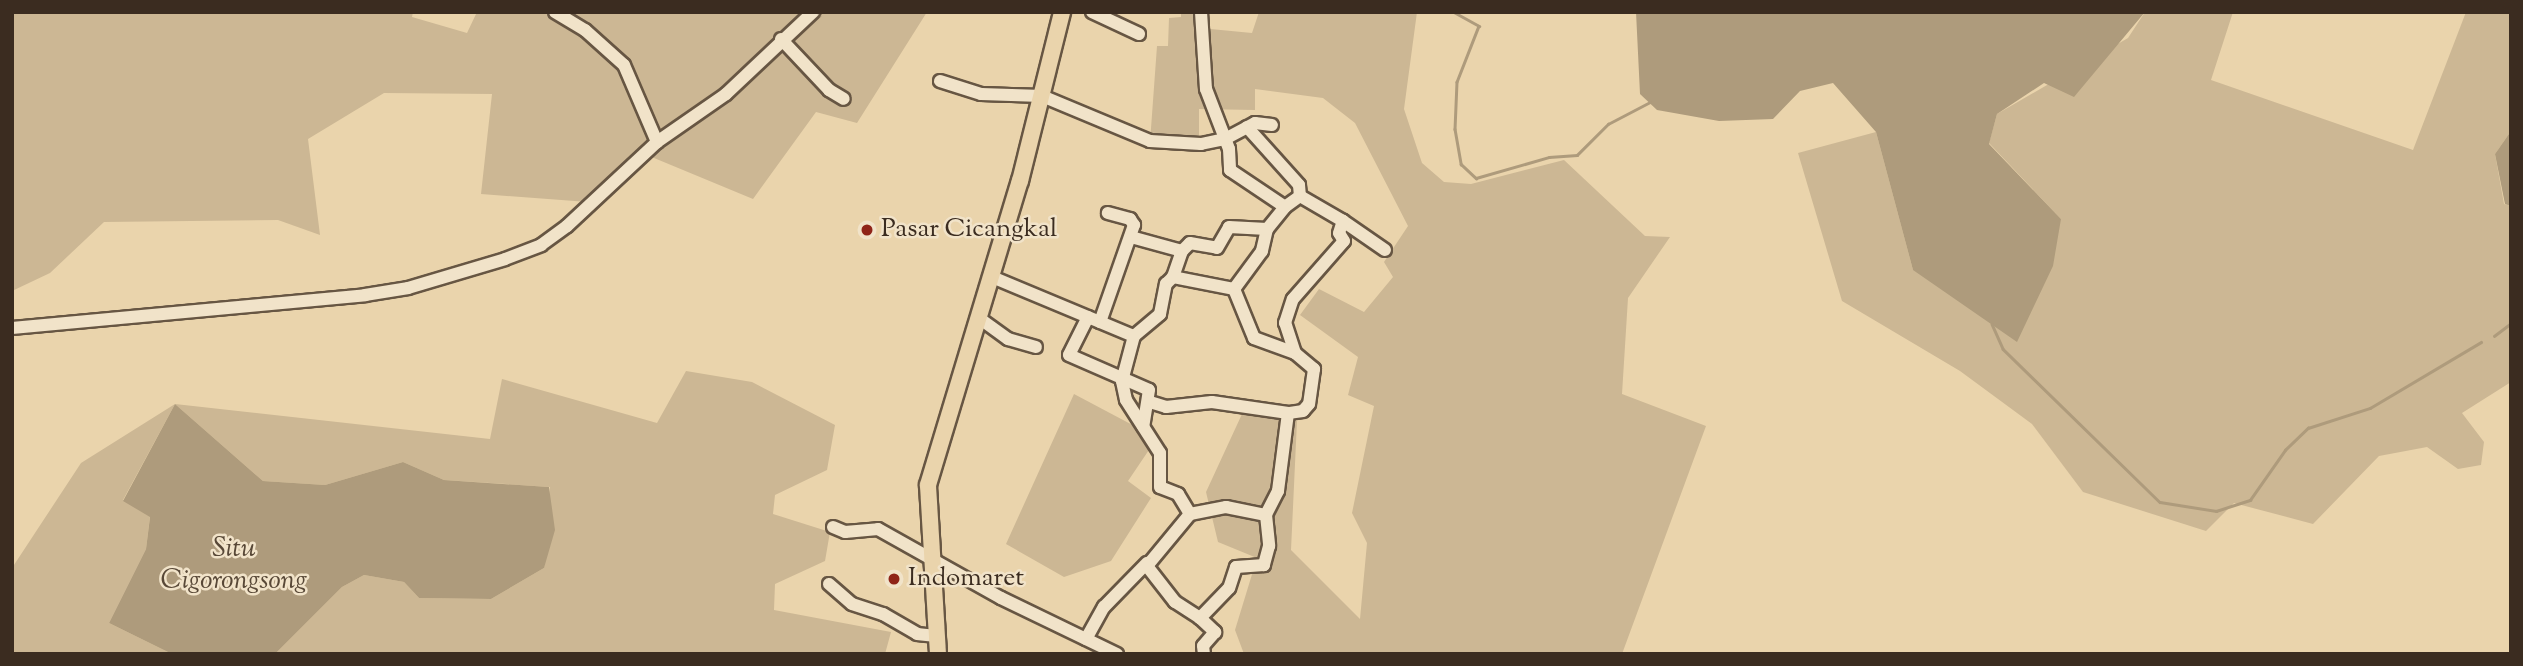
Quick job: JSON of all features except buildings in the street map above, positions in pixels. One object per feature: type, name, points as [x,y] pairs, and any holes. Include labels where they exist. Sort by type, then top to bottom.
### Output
[{"type":"main road","points":[[938,654],[930,557],[928,485],[992,278],[1062,12]]},
{"type":"street","points":[[555,12],[586,30],[624,65],[657,142]]},
{"type":"street","points":[[12,328],[408,288],[541,245],[567,226],[657,142],[726,94],[781,39],[813,12]]},
{"type":"street","points":[[1092,12],[1139,34]]},
{"type":"street","points":[[1201,12],[1206,89],[1225,139],[1230,170],[1285,207]]},
{"type":"street","points":[[781,39],[829,90],[845,99]]},
{"type":"street","points":[[940,81],[981,94],[1042,96],[1140,140],[1201,144],[1225,139],[1262,122],[1272,125]]},
{"type":"street","points":[[1247,127],[1299,185],[1300,196]]},
{"type":"street","points":[[1234,289],[1262,251],[1267,229],[1285,207],[1300,196]]},
{"type":"street","points":[[1300,196],[1343,220],[1385,250]]},
{"type":"street","points":[[1108,213],[1133,222],[1130,237],[1094,319],[1069,355],[1122,381],[1149,390],[1150,402],[1143,427]]},
{"type":"street","points":[[1295,354],[1285,323],[1293,299],[1344,242],[1339,233],[1343,220]]},
{"type":"street","points":[[1191,514],[1178,494],[1160,488],[1160,453],[1126,400],[1122,381],[1134,336],[1160,314],[1166,284],[1173,277],[1182,251],[1190,243],[1217,248],[1228,227],[1267,229]]},
{"type":"street","points":[[1130,237],[1182,251]]},
{"type":"street","points":[[1173,277],[1234,289]]},
{"type":"street","points":[[992,278],[1134,336]]},
{"type":"street","points":[[1150,402],[1166,407],[1212,402],[1288,413],[1303,411],[1309,404],[1314,369],[1295,354],[1254,338],[1234,289]]},
{"type":"street","points":[[979,318],[1008,339],[1036,347]]},
{"type":"street","points":[[1200,618],[1229,587],[1236,566],[1264,565],[1269,546],[1266,515],[1278,491],[1288,413]]},
{"type":"street","points":[[1086,639],[1104,607],[1191,514],[1226,508],[1266,515]]},
{"type":"street","points":[[833,527],[845,532],[878,529],[1117,654]]},
{"type":"street","points":[[1147,563],[1175,602],[1200,618],[1215,632],[1203,646],[1204,654]]},
{"type":"street","points":[[829,584],[852,604],[883,614],[917,634],[936,636]]},
{"type":"shaded area","points":[[12,12],[413,12],[412,17],[467,33],[477,12],[927,12],[857,123],[816,112],[753,199],[642,153],[588,202],[481,194],[492,94],[384,93],[308,139],[320,235],[278,220],[104,222],[50,273],[12,291]]},
{"type":"shaded area","points":[[1181,12],[1199,12],[1200,28],[1252,33],[1259,12],[1417,12],[1404,109],[1422,163],[1444,182],[1471,184],[1564,160],[1645,236],[1670,237],[1628,298],[1622,394],[1706,426],[1622,654],[1244,654],[1235,630],[1257,558],[1218,542],[1206,492],[1242,414],[1297,421],[1291,550],[1360,619],[1367,543],[1352,513],[1374,406],[1348,395],[1358,357],[1300,315],[1319,289],[1364,312],[1393,277],[1384,262],[1408,226],[1355,123],[1323,98],[1255,89],[1255,110],[1199,109],[1199,138],[1150,142],[1157,46],[1168,46],[1169,18],[1181,17]]},
{"type":"shaded area","points":[[2145,12],[2233,12],[2211,80],[2413,150],[2466,12],[2511,12],[2511,131],[2495,154],[2504,204],[2511,206],[2511,382],[2462,413],[2484,442],[2481,465],[2458,469],[2427,447],[2379,456],[2313,524],[2234,503],[2206,531],[2083,492],[2032,424],[1960,371],[1842,301],[1798,153],[1876,132],[1913,270],[2061,219],[1989,143],[1997,114],[2128,38]]},
{"type":"shaded area","points":[[686,371],[752,382],[835,425],[827,470],[775,495],[773,514],[830,532],[825,561],[775,584],[774,610],[891,632],[885,654],[275,654],[342,587],[364,575],[404,582],[419,598],[491,599],[544,568],[550,487],[444,480],[403,462],[325,485],[263,481],[175,404],[490,439],[502,379],[657,423]]},
{"type":"shaded area","points":[[1074,394],[1157,438],[1128,481],[1151,498],[1111,561],[1064,577],[1006,544]]},
{"type":"shaded area","points":[[175,404],[123,500],[150,516],[146,549],[109,623],[172,654],[12,654],[12,568],[81,463]]},
{"type":"water","points":[[1636,12],[2145,12],[2074,97],[2044,83],[1997,114],[1989,144],[2061,219],[2053,266],[2017,342],[1913,270],[1876,132],[1833,83],[1800,91],[1773,119],[1719,121],[1657,110],[1640,94]]},
{"type":"water","points":[[2511,131],[2511,206],[2505,204],[2495,154]]},
{"type":"water","name":"Situ Cigorongsong","points":[[175,404],[263,481],[325,485],[403,462],[444,480],[549,487],[555,530],[544,568],[491,599],[419,598],[404,582],[364,575],[342,587],[275,654],[172,654],[109,623],[146,549],[150,517],[123,501]]},
{"type":"waterway","points":[[1454,12],[1479,26],[1457,82],[1455,129],[1461,164],[1476,178],[1549,157],[1577,155],[1608,124],[1650,102]]},
{"type":"waterway","points":[[2494,336],[2511,323]]},
{"type":"waterway","points":[[1992,324],[2003,349],[2160,502],[2216,511],[2250,500],[2285,450],[2308,428],[2370,408],[2481,342]]},
{"type":"place","name":"Pasar Cicangkal","points":[[867,230]]},
{"type":"place","name":"Indomaret","points":[[894,579]]}]
